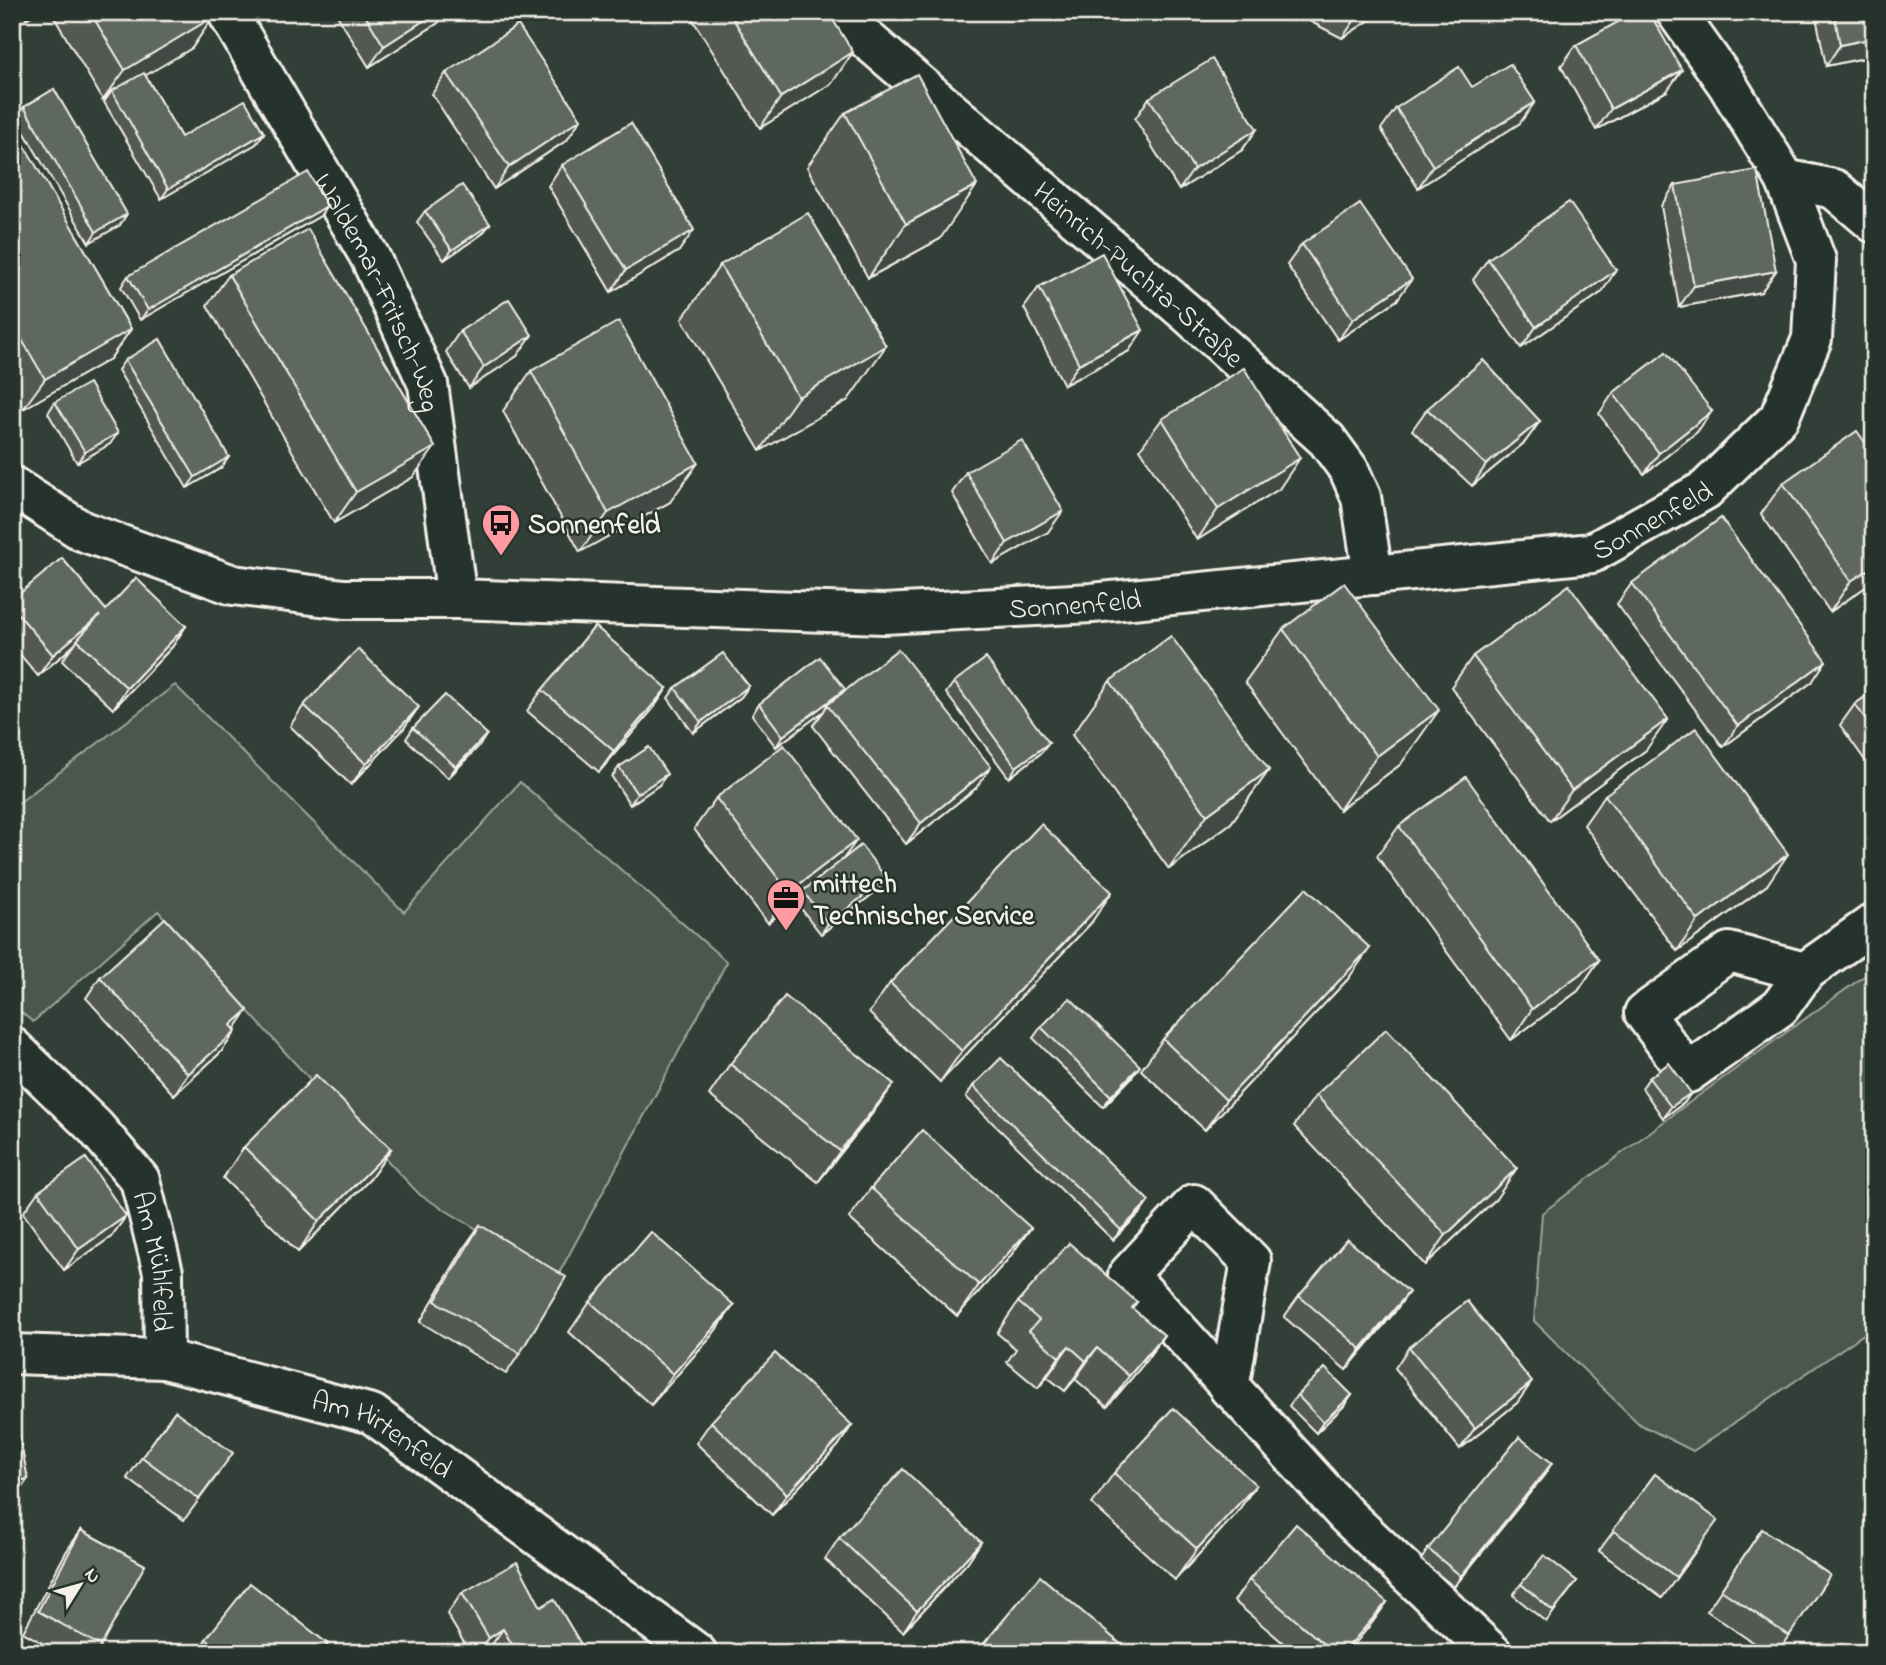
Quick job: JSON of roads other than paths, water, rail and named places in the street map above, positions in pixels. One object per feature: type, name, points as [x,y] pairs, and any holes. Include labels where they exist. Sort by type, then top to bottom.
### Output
[{"type":"street","name":"Waldemar-Fritsch-Weg","points":[[227,12],[370,257],[428,384],[457,600]]},
{"type":"street","name":"Heinrich-Puchta-Straße","points":[[841,12],[865,37],[1188,314],[1327,440],[1349,470],[1361,497],[1373,575]]},
{"type":"street","name":"Sonnenfeld","points":[[12,486],[82,531],[233,585],[344,599],[457,600],[884,614],[1092,603],[1592,554],[1705,490],[1724,472],[1779,418],[1812,339],[1815,260],[1785,179],[1727,84],[1676,12]]},
{"type":"street","points":[[1785,179],[1834,189],[1874,223]]},
{"type":"street","points":[[1805,972],[1874,923]]},
{"type":"street","name":"Am Mühlfeld","points":[[12,1047],[95,1127],[141,1180],[163,1272],[164,1359]]},
{"type":"street","name":"Am Hirtenfeld","points":[[12,1354],[164,1359],[372,1414],[697,1653]]},
{"type":"street","points":[[1229,1388],[1346,1515],[1492,1653]]},
{"type":"place","name":"Sonnenfeld","points":[[501,557]]},
{"type":"place","name":"mittech Technischer Service","points":[[786,932]]}]
